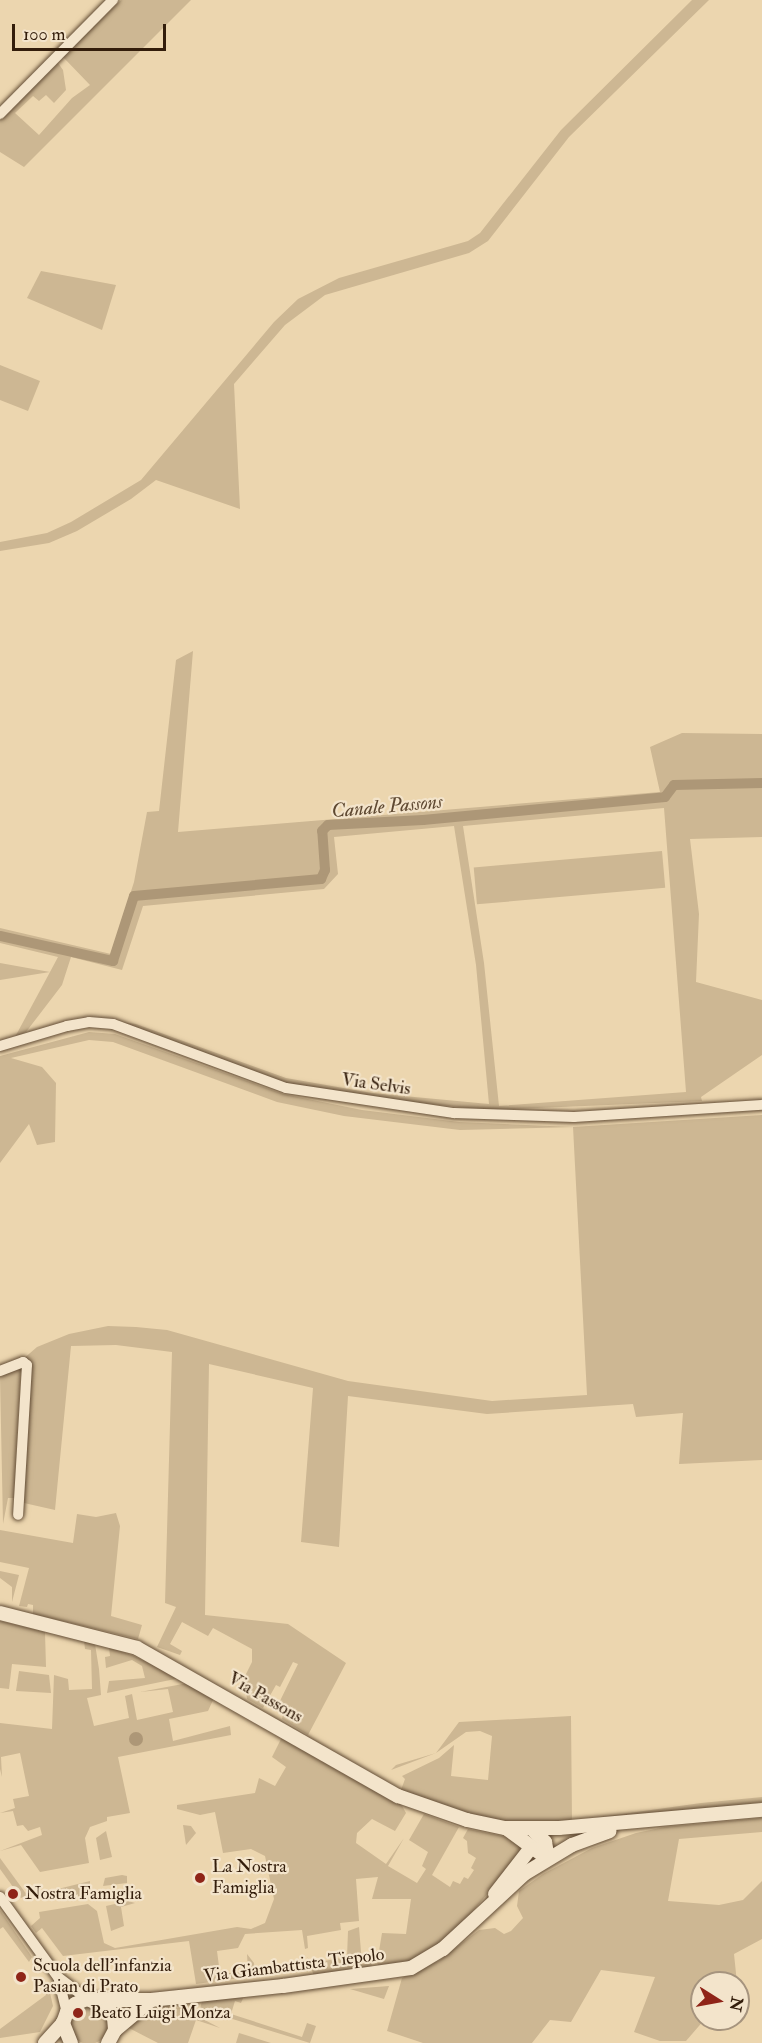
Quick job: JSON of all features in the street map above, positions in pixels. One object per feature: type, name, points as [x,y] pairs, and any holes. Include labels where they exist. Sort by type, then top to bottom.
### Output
[{"type":"street","points":[[0,114],[113,0]]},
{"type":"street","name":"Via Selvis","points":[[0,1046],[67,1026],[89,1022],[113,1024],[286,1088],[454,1113],[574,1117],[762,1105]]},
{"type":"street","points":[[0,1371],[23,1362],[27,1365],[18,1515]]},
{"type":"street","name":"Via Passons","points":[[0,1613],[137,1648],[398,1796],[432,1810],[506,1828],[629,1825],[762,1810]]},
{"type":"street","name":"Via Giambattista Tiepolo","points":[[92,2000],[151,2000],[398,1972],[431,1958],[490,1904],[548,1859],[593,1836],[629,1825]]},
{"type":"street","name":"Via Passons","points":[[506,1828],[530,1849],[548,1859]]},
{"type":"street","points":[[531,1828],[545,1842],[548,1859]]},
{"type":"street","name":"Via Giambattista Tiepolo","points":[[490,1904],[514,1865],[530,1849]]},
{"type":"street","points":[[0,1897],[58,1977],[92,2000],[108,2007],[114,2018],[112,2038]]},
{"type":"street","points":[[58,1977],[70,2043]]},
{"type":"street","points":[[45,2043],[75,2004],[92,2000]]},
{"type":"street","points":[[112,2038],[151,2000]]},
{"type":"shaded area","points":[[121,0],[191,0],[24,167],[0,152],[0,120],[58,63],[63,70],[66,90],[54,103],[46,95],[39,101],[33,96],[15,113],[39,135],[72,98],[90,85],[63,57]]},
{"type":"shaded area","points":[[692,0],[709,0],[569,137],[488,241],[469,253],[325,295],[285,325],[234,384],[240,509],[156,480],[131,499],[77,531],[49,543],[0,551],[0,542],[47,533],[71,522],[141,480],[274,322],[298,299],[339,278],[468,241],[480,233],[561,130]]},
{"type":"shaded area","points":[[41,271],[116,285],[102,330],[27,298]]},
{"type":"shaded area","points":[[0,365],[40,381],[28,411],[0,400]]},
{"type":"shaded area","points":[[193,651],[178,832],[660,792],[650,747],[682,733],[762,734],[762,837],[690,839],[699,914],[696,982],[762,1000],[762,1055],[701,1097],[702,1101],[489,1110],[369,1098],[281,1082],[112,1021],[136,1024],[286,1078],[372,1093],[489,1104],[476,965],[454,826],[334,837],[338,874],[324,889],[143,906],[122,970],[71,957],[62,985],[26,1032],[15,1037],[58,957],[0,943],[0,928],[111,954],[134,882],[147,812],[159,811],[176,660]],"holes":[[[664,808],[686,1092],[499,1106],[484,963],[463,826]]]},
{"type":"shaded area","points":[[662,851],[665,888],[477,904],[474,867]]},
{"type":"shaded area","points":[[0,963],[50,972],[0,980]]},
{"type":"shaded area","points":[[89,1032],[115,1034],[283,1094],[362,1110],[459,1122],[573,1127],[460,1130],[344,1116],[277,1102],[113,1042],[89,1040],[11,1058],[42,1067],[56,1083],[55,1142],[37,1145],[29,1124],[0,1163],[0,1056]]},
{"type":"shaded area","points":[[762,1115],[762,1460],[679,1464],[683,1413],[636,1417],[633,1404],[487,1414],[348,1396],[339,1547],[301,1542],[313,1388],[209,1364],[205,1615],[288,1624],[346,1663],[308,1735],[282,1719],[284,1711],[277,1707],[298,1664],[293,1662],[280,1687],[276,1685],[263,1708],[247,1699],[246,1690],[240,1686],[252,1662],[252,1649],[213,1628],[208,1636],[182,1622],[170,1644],[182,1651],[180,1655],[157,1647],[176,1607],[165,1603],[172,1352],[116,1345],[71,1346],[55,1510],[24,1503],[31,1367],[22,1360],[37,1347],[69,1334],[108,1326],[136,1327],[167,1330],[348,1381],[492,1401],[587,1395],[573,1127]]},
{"type":"shaded area","points":[[21,1366],[14,1498],[8,1498],[3,1524],[0,1377]]},
{"type":"shaded area","points":[[116,1513],[120,1526],[111,1616],[142,1625],[138,1639],[33,1614],[33,1605],[19,1606],[29,1568],[0,1562],[0,1530],[73,1543],[77,1514],[96,1517]]},
{"type":"shaded area","points":[[0,1571],[19,1575],[12,1602],[12,1587],[0,1578]]},
{"type":"shaded area","points":[[0,1621],[45,1632],[46,1667],[12,1664],[9,1689],[0,1688]]},
{"type":"shaded area","points":[[84,1641],[95,1644],[99,1669],[101,1695],[87,1698],[94,1726],[129,1718],[125,1696],[132,1694],[137,1720],[173,1712],[168,1689],[140,1692],[188,1683],[214,1698],[208,1711],[169,1719],[173,1741],[230,1726],[231,1735],[118,1757],[130,1813],[107,1817],[107,1821],[90,1827],[85,1838],[89,1863],[40,1872],[21,1845],[0,1851],[42,1835],[40,1827],[28,1831],[23,1825],[17,1826],[13,1811],[0,1813],[15,1808],[13,1799],[29,1796],[20,1753],[1,1757],[2,1777],[0,1769],[0,1723],[52,1729],[54,1675],[68,1679],[69,1690],[92,1689],[91,1650],[85,1649]]},
{"type":"shaded area","points":[[109,1647],[180,1678],[107,1693],[109,1681],[145,1678],[142,1666],[132,1660],[106,1668],[105,1657],[110,1656]]},
{"type":"shaded area","points":[[19,1671],[49,1675],[51,1693],[16,1691]]},
{"type":"shaded area","points":[[571,1716],[572,1821],[701,1803],[762,1797],[762,1802],[589,1823],[512,1823],[459,1813],[401,1790],[405,1779],[402,1776],[439,1758],[454,1745],[451,1776],[488,1780],[492,1736],[480,1731],[466,1732],[436,1753],[459,1722]]},
{"type":"shaded area","points":[[136,1732],[141,1734],[143,1739],[141,1744],[136,1746],[131,1744],[129,1739],[131,1734]]},
{"type":"shaded area","points":[[282,1737],[401,1804],[406,1813],[395,1831],[372,1819],[357,1833],[356,1843],[386,1864],[404,1838],[388,1866],[417,1883],[426,1869],[422,1866],[428,1852],[409,1840],[424,1814],[459,1827],[432,1875],[450,1887],[453,1881],[460,1884],[464,1877],[468,1879],[474,1870],[471,1868],[476,1858],[468,1853],[467,1841],[463,1838],[468,1829],[511,1838],[520,1845],[519,1856],[447,1942],[414,1961],[381,1969],[377,1963],[382,1933],[406,1934],[411,1899],[372,1899],[378,1877],[356,1879],[359,1921],[340,1923],[341,1930],[307,1936],[308,1948],[305,1949],[302,1930],[245,1934],[238,1948],[217,1951],[220,1974],[248,1971],[247,1954],[254,1963],[255,1976],[196,1984],[189,1941],[63,1956],[42,1928],[36,1933],[31,1926],[40,1918],[39,1912],[88,1904],[97,1911],[104,1943],[115,1948],[237,1927],[251,1929],[265,1923],[274,1899],[265,1856],[251,1849],[223,1853],[215,1812],[200,1815],[177,1809],[177,1805],[255,1793],[259,1778],[275,1786],[286,1767],[272,1757]]},
{"type":"shaded area","points":[[436,1753],[391,1770],[396,1765]]},
{"type":"shaded area","points":[[762,1818],[762,1832],[679,1839],[668,1901],[719,1905],[743,1900],[762,1881],[762,1939],[734,1954],[736,1971],[690,1971],[690,2031],[695,2031],[686,2041],[660,2041],[634,2032],[655,1977],[601,1970],[571,2022],[550,2020],[532,2043],[423,2043],[387,2031],[402,1978],[440,1960],[479,1930],[495,1928],[504,1934],[511,1931],[523,1918],[517,1906],[519,1891],[543,1874],[592,1848],[636,1833],[665,1827]]},
{"type":"shaded area","points":[[183,1825],[191,1826],[196,1833],[186,1845]]},
{"type":"shaded area","points":[[106,1831],[112,1857],[100,1860],[96,1838]]},
{"type":"shaded area","points":[[0,1858],[27,1895],[21,1898],[0,1869]]},
{"type":"shaded area","points":[[127,1876],[127,1883],[103,1886],[105,1878]]},
{"type":"shaded area","points":[[90,1881],[90,1890],[81,1896],[51,1900],[46,1892]]},
{"type":"shaded area","points":[[128,1901],[135,1903],[121,1907],[124,1926],[111,1931],[106,1906]]},
{"type":"shaded area","points":[[0,1910],[32,1957],[29,1962],[3,1927],[0,1929]]},
{"type":"shaded area","points":[[359,1927],[362,1964],[372,1963],[371,1969],[314,1976],[307,1957],[312,1963],[347,1957],[348,1931]]},
{"type":"shaded area","points":[[48,1984],[53,2006],[40,2032],[0,2038],[0,2029],[46,1995],[44,1988]]},
{"type":"shaded area","points":[[389,1986],[384,1999],[350,1989]]},
{"type":"shaded area","points":[[244,1996],[241,2003],[235,2001],[231,2014],[302,2037],[307,2023],[316,2026],[310,2043],[200,2009],[202,2001]]},
{"type":"shaded area","points":[[168,2003],[170,2011],[180,2007],[220,2028],[196,2020],[188,2043],[158,2043],[125,2026],[152,2007]]},
{"type":"shaded area","points":[[89,2006],[102,2012],[108,2025],[102,2038],[89,2044],[76,2038],[70,2025],[76,2012]]},
{"type":"shaded area","points":[[239,2033],[271,2043],[236,2043]]},
{"type":"waterway","name":"Canale Passons","points":[[0,936],[113,961],[134,896],[321,879],[325,870],[322,831],[328,825],[423,820],[665,797],[674,785],[762,783]]},
{"type":"place","name":"La Nostra Famiglia","points":[[200,1878]]},
{"type":"place","name":"Nostra Famiglia","points":[[13,1894]]},
{"type":"place","name":"Scuola dell'infanzia Pasian di Prato","points":[[21,1977]]},
{"type":"place","name":"Beato Luigi Monza","points":[[78,2013]]}]
